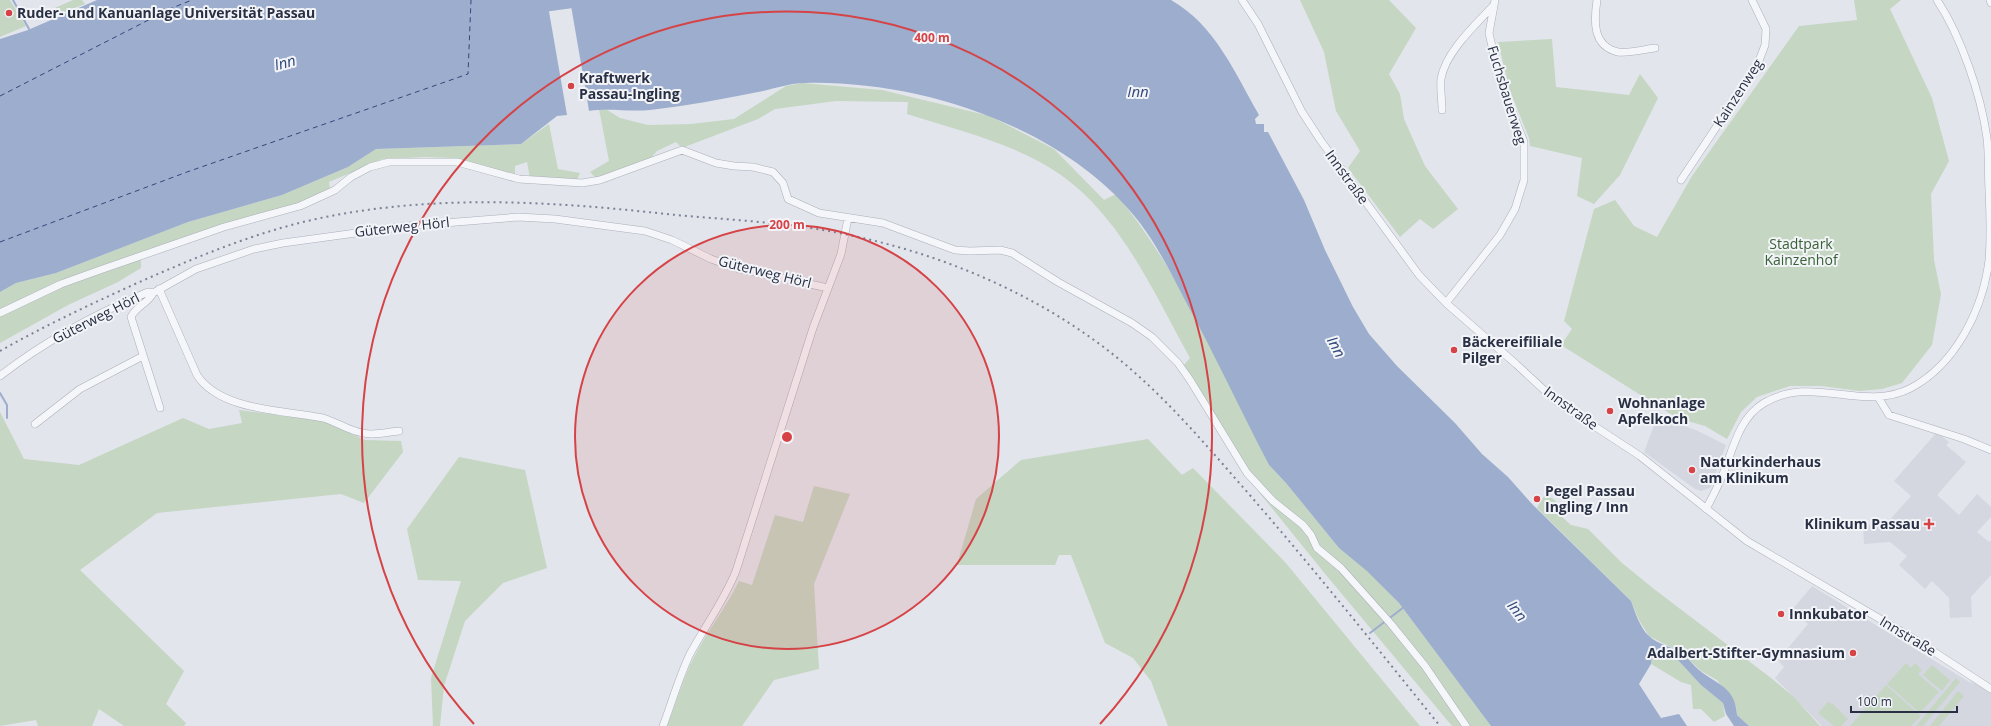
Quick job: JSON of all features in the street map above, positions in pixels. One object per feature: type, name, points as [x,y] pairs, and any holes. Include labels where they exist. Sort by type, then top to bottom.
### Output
[{"type":"street","name":"Innstraße","points":[[1242,0],[1258,24],[1302,112],[1320,141],[1419,275],[1446,303],[1556,401],[1640,456],[1747,541],[1916,640],[1991,689]]},
{"type":"street","points":[[1597,0],[1595,18],[1596,33],[1604,44],[1618,52],[1655,48]]},
{"type":"street","name":"Kainzenweg","points":[[1680,180],[1757,66],[1762,56],[1766,29],[1752,0]]},
{"type":"street","points":[[1706,509],[1741,427],[1753,412],[1764,404],[1780,396],[1803,391],[1826,392],[1860,397],[1878,397],[1912,387],[1932,374],[1943,363],[1956,345],[1976,310],[1986,275],[1989,258],[1988,155],[1980,101],[1960,45],[1945,13],[1937,0]]},
{"type":"street","name":"Fuchsbauerweg","points":[[1446,303],[1500,235],[1515,209],[1524,180],[1524,142],[1499,78],[1489,33],[1494,3]]},
{"type":"street","name":"Fuchsbauerweg","points":[[1442,110],[1441,78],[1452,53],[1494,3]]},
{"type":"street","points":[[0,313],[61,284],[93,272],[224,227],[300,206],[335,190],[351,177],[370,167],[389,162],[457,162],[519,179],[582,183],[600,180],[682,150],[716,163],[734,166],[753,166],[773,172],[783,183],[788,199],[819,213],[883,223],[955,250],[1000,250],[1012,253],[1058,282],[1132,323],[1152,337],[1178,363],[1190,380],[1247,473],[1273,501],[1303,525],[1311,535],[1317,548],[1341,568],[1391,624],[1425,666],[1466,726]]},
{"type":"street","name":"Güterweg Hörl","points":[[0,376],[36,349],[76,327],[130,300],[148,292],[156,291],[196,269],[248,251],[283,243],[407,226],[518,217],[555,219],[645,231],[672,240],[711,259],[736,268],[828,288]]},
{"type":"street","points":[[663,726],[689,656],[705,626],[723,601],[736,571],[828,288],[841,254],[848,218]]},
{"type":"street","points":[[160,408],[131,317],[156,291],[201,382],[215,392],[229,400],[248,406],[324,418],[364,434],[399,431]]},
{"type":"street","points":[[35,424],[80,389],[143,356]]},
{"type":"street","points":[[1878,397],[1889,415],[1964,439],[1991,450]]},
{"type":"shaded area","name":"Naturkinderhaus am Klinikum","points":[[1669,420],[1698,431],[1726,445],[1710,488],[1701,491],[1695,489],[1644,452],[1655,423],[1660,424]]},
{"type":"shaded area","name":"Klinikum Passau","points":[[1937,432],[1949,442],[1946,445],[1966,462],[1937,495],[1959,515],[1977,494],[1991,507],[1991,517],[1977,532],[1989,542],[1991,540],[1991,575],[1971,597],[1972,617],[1950,618],[1949,598],[1932,581],[1925,589],[1899,565],[1907,556],[1890,542],[1864,544],[1863,525],[1886,524],[1911,496],[1894,481]]},
{"type":"shaded area","name":"Adalbert-Stifter-Gymnasium","points":[[1812,586],[1974,685],[1961,669],[1991,689],[1991,726],[1822,726],[1775,678],[1784,667],[1778,660],[1808,624],[1792,610]]},
{"type":"green space","name":"Ruder- und Kanuanlage Universität Passau","points":[[0,0],[10,0],[26,26],[0,37]]},
{"type":"green space","points":[[73,0],[82,0],[85,4],[43,20],[41,14]]},
{"type":"green space","points":[[1300,0],[1389,0],[1416,28],[1389,74],[1400,94],[1404,119],[1425,166],[1458,209],[1433,229],[1420,219],[1400,237],[1348,168],[1360,151],[1336,111],[1324,52]]},
{"type":"green space","name":"Stadtpark Kainzenhof","points":[[1854,0],[1901,0],[1890,9],[1932,98],[1949,161],[1931,194],[1934,260],[1941,294],[1932,345],[1902,383],[1882,389],[1859,391],[1822,386],[1790,386],[1757,397],[1741,412],[1727,439],[1705,426],[1677,418],[1561,345],[1572,329],[1564,321],[1594,209],[1615,200],[1634,226],[1657,237],[1692,176],[1799,26],[1857,20]]},
{"type":"green space","points":[[1552,39],[1556,87],[1629,95],[1640,74],[1658,98],[1620,175],[1594,204],[1577,196],[1582,158],[1530,146],[1529,138],[1510,91],[1498,42]]},
{"type":"green space","points":[[802,83],[882,90],[990,116],[1054,149],[1104,200],[1116,194],[1140,225],[1181,291],[1218,360],[1269,465],[1286,483],[1339,548],[1367,570],[1399,603],[1491,726],[1452,726],[1326,575],[1242,471],[1183,366],[1190,358],[1145,275],[1128,248],[1109,222],[1089,199],[1065,178],[1038,161],[990,140],[907,114],[908,102],[836,101],[775,109],[758,119],[682,148],[676,142],[657,151],[651,158],[596,178],[590,172],[609,161],[599,109],[607,110],[620,118],[648,125],[691,124],[734,119],[786,86]]},
{"type":"green space","points":[[549,124],[558,169],[580,173],[577,180],[530,178],[527,162],[515,166],[515,176],[453,158],[425,157],[383,159],[329,182],[330,190],[303,202],[141,255],[141,268],[118,282],[68,305],[0,343],[0,292],[16,283],[56,273],[188,222],[282,195],[348,167],[376,149],[521,144]]},
{"type":"green space","points":[[239,410],[323,421],[365,440],[401,441],[403,452],[364,503],[341,494],[157,513],[80,570],[184,671],[166,704],[186,723],[184,726],[124,726],[99,709],[92,726],[38,726],[36,720],[0,726],[0,412],[24,459],[79,465],[183,418],[209,429],[242,423]]},
{"type":"green space","points":[[1148,439],[1182,475],[1193,468],[1285,562],[1420,726],[1168,726],[1151,681],[1133,658],[1105,643],[1071,555],[1059,555],[1055,565],[957,565],[976,499],[1021,460]]},
{"type":"green space","points":[[459,457],[525,470],[547,568],[503,583],[465,621],[444,686],[440,726],[433,726],[431,678],[461,581],[418,580],[407,529]]},
{"type":"green space","points":[[814,486],[850,494],[814,584],[819,669],[774,680],[742,726],[667,726],[690,665],[739,581],[752,585],[775,515],[803,522]]},
{"type":"green space","points":[[1544,496],[1552,498],[1559,504],[1552,508],[1571,525],[1588,529],[1622,563],[1794,697],[1820,726],[1749,726],[1737,715],[1736,706],[1717,680],[1701,671],[1682,653],[1649,636],[1639,620],[1631,601],[1537,508]]},
{"type":"green space","points":[[1667,655],[1677,659],[1701,685],[1723,703],[1725,716],[1714,722],[1701,709],[1693,709],[1691,685],[1681,682],[1651,664],[1652,656]]},
{"type":"green space","points":[[1906,663],[1911,668],[1915,663],[1922,670],[1918,674],[1939,692],[1920,713],[1887,684]]},
{"type":"green space","points":[[1932,665],[1950,680],[1942,691],[1923,675]]},
{"type":"green space","points":[[1956,678],[1960,682],[1923,726],[1916,726]]},
{"type":"green space","points":[[1886,685],[1921,716],[1911,726],[1850,726]]},
{"type":"green space","points":[[1958,691],[1964,696],[1939,726],[1930,726]]},
{"type":"green space","points":[[1828,702],[1834,705],[1848,719],[1841,726],[1834,726],[1818,713]]},
{"type":"water","points":[[97,0],[547,0],[567,115],[557,116],[521,144],[376,149],[348,167],[282,195],[188,222],[56,273],[16,283],[0,292],[0,39],[28,30]]},
{"type":"water","name":"Inn","points":[[570,0],[1171,0],[1186,10],[1212,36],[1232,67],[1259,115],[1255,119],[1256,124],[1264,124],[1264,132],[1268,132],[1304,200],[1325,250],[1353,307],[1369,334],[1397,366],[1455,423],[1482,454],[1508,477],[1532,504],[1631,601],[1640,624],[1652,639],[1682,653],[1699,670],[1729,692],[1736,705],[1737,715],[1749,726],[1734,726],[1726,714],[1723,703],[1701,685],[1677,659],[1667,655],[1652,656],[1651,664],[1639,684],[1661,718],[1679,714],[1687,726],[1491,726],[1399,603],[1367,571],[1339,548],[1286,483],[1269,465],[1197,322],[1153,242],[1140,223],[1109,190],[1073,161],[1033,136],[989,116],[943,101],[896,90],[850,84],[799,83],[718,100],[664,108],[589,111],[584,80],[588,79],[587,75],[583,75]]},
{"type":"waterway","points":[[13,0],[29,29]]},
{"type":"waterway","name":"Inn","points":[[532,7],[583,0]]},
{"type":"waterway","points":[[0,393],[7,405],[7,418]]},
{"type":"waterway","points":[[1370,633],[1404,607]]},
{"type":"ferry route","points":[[0,96],[172,8],[192,0]]},
{"type":"ferry route","points":[[0,242],[187,172],[468,74],[471,0]]},
{"type":"railway","points":[[0,351],[33,333],[135,284],[202,256],[269,231],[316,219],[360,211],[447,203],[534,203],[622,209],[781,224],[849,235],[882,243],[946,262],[1038,304],[1094,340],[1137,374],[1176,412],[1273,522],[1440,726]]},
{"type":"place","name":"Ruder- und Kanuanlage Universität Passau","points":[[9,13]]},
{"type":"place","name":"Kraftwerk Passau-Ingling","points":[[571,86]]},
{"type":"place","name":"Bäckereifiliale Pilger","points":[[1454,350]]},
{"type":"place","name":"Wohnanlage Apfelkoch","points":[[1610,411]]},
{"type":"place","name":"Naturkinderhaus am Klinikum","points":[[1692,470]]},
{"type":"place","name":"Pegel Passau Ingling / Inn","points":[[1537,499]]},
{"type":"place","name":"Klinikum Passau","points":[[1929,524]]},
{"type":"place","name":"Innkubator","points":[[1781,614]]},
{"type":"place","name":"Adalbert-Stifter-Gymnasium","points":[[1853,653]]}]
